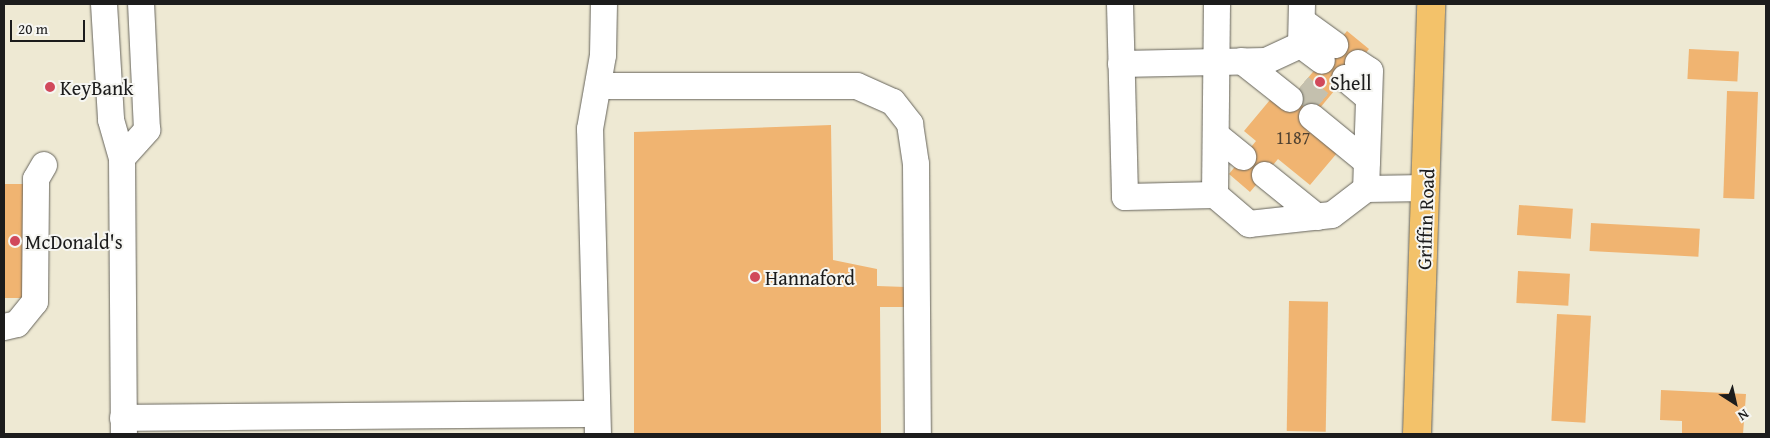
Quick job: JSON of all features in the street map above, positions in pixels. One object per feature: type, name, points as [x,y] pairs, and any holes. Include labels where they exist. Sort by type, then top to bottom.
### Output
[{"type":"main road","name":"Griffin Road","points":[[1417,434],[1432,4]]},
{"type":"lane","points":[[104,4],[111,120],[122,158],[124,426],[598,424],[590,128],[603,56],[604,4]]},
{"type":"lane","points":[[122,158],[147,130],[142,4]]},
{"type":"lane","points":[[1120,4],[1124,196],[1215,195],[1248,224],[1332,215],[1366,189],[1426,188]]},
{"type":"lane","points":[[1217,4],[1242,61],[1295,93]]},
{"type":"lane","points":[[1121,64],[1242,61],[1302,24],[1329,53]]},
{"type":"lane","points":[[1215,195],[1216,135],[1242,61]]},
{"type":"lane","points":[[1351,70],[1370,71],[1366,189]]},
{"type":"lane","points":[[598,86],[857,86],[893,102],[910,124],[916,164],[918,434]]},
{"type":"lane","points":[[1317,111],[1367,151]]},
{"type":"lane","points":[[1216,135],[1243,157]]},
{"type":"lane","points":[[6,326],[17,324],[35,302],[36,179],[44,165]]},
{"type":"lane","points":[[1265,174],[1317,217]]},
{"type":"building","points":[[1347,31],[1369,49],[1310,120],[1343,146],[1310,185],[1278,159],[1250,192],[1229,174],[1256,141],[1244,131],[1275,94],[1287,103]]},
{"type":"building","points":[[1689,49],[1739,52],[1737,82],[1687,79]]},
{"type":"building","points":[[1727,91],[1758,92],[1754,199],[1723,198]]},
{"type":"building","name":"Hannaford","points":[[831,125],[833,260],[877,269],[877,286],[906,287],[905,307],[880,307],[881,434],[634,434],[634,132]]},
{"type":"building","name":"McDonald's","points":[[4,184],[25,184],[25,298],[4,298]]},
{"type":"building","points":[[1519,205],[1573,209],[1571,239],[1517,235]]},
{"type":"building","points":[[1591,223],[1700,229],[1698,257],[1590,251]]},
{"type":"building","points":[[1518,271],[1570,274],[1568,306],[1516,303]]},
{"type":"building","points":[[1289,301],[1328,302],[1326,432],[1287,431]]},
{"type":"building","points":[[1557,314],[1591,316],[1585,423],[1551,421]]},
{"type":"building","points":[[1661,390],[1746,394],[1743,434],[1682,433],[1682,421],[1660,420]]},
{"type":"tunnel","points":[[1300,87],[1322,105]]},
{"type":"place","name":"Shell","points":[[1320,82]]},
{"type":"place","name":"KeyBank","points":[[50,87]]},
{"type":"place","name":"McDonald's","points":[[15,241]]},
{"type":"place","name":"Hannaford","points":[[755,277]]}]
